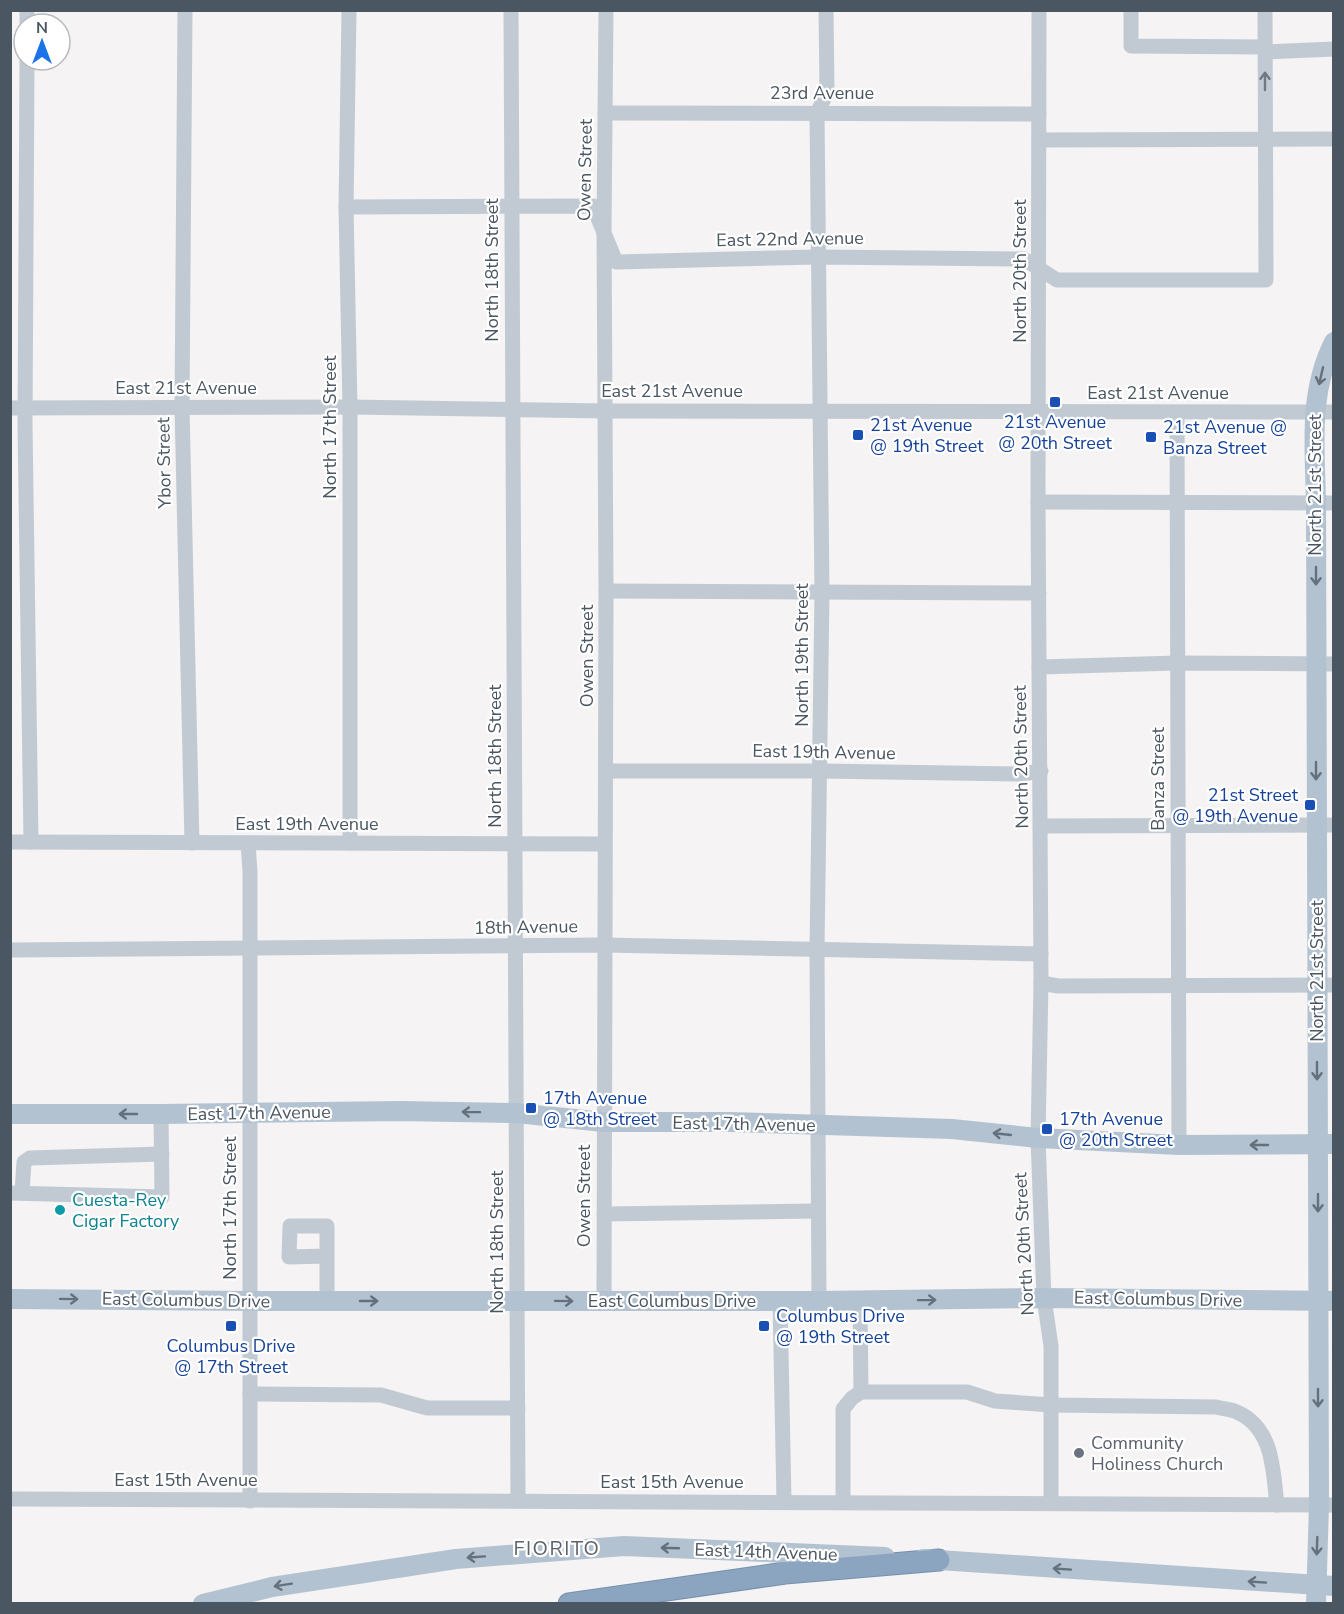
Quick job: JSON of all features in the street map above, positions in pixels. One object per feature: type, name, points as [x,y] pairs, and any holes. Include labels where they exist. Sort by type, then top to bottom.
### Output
[{"type":"highway","points":[[570,1604],[785,1573],[939,1560]]},
{"type":"main road","name":"North 21st Street","points":[[1322,1592],[1326,1505],[1323,365],[1334,342]]},
{"type":"main road","name":"East 17th Avenue","points":[[10,1114],[401,1111],[516,1113],[603,1122],[730,1122],[952,1129],[1038,1138],[1179,1145],[1326,1144]]},
{"type":"main road","name":"East Columbus Drive","points":[[10,1299],[860,1301],[1044,1298],[1326,1301]]},
{"type":"main road","name":"East 14th Avenue","points":[[203,1604],[272,1587],[456,1559],[624,1546],[939,1560],[1322,1592]]},
{"type":"street","name":"Ybor Street","points":[[185,10],[182,407],[192,843]]},
{"type":"street","name":"North 17th Street","points":[[349,10],[346,207],[350,407],[351,843]]},
{"type":"street","name":"North 18th Street","points":[[511,10],[518,1501]]},
{"type":"street","name":"Owen Street","points":[[604,1301],[606,10]]},
{"type":"street","name":"North 19th Street","points":[[819,1301],[817,949],[822,593],[818,113],[827,93],[826,10]]},
{"type":"street","name":"North 20th Street","points":[[1039,10],[1038,502],[1041,983],[1038,1138],[1044,1298],[1051,1346],[1051,1503]]},
{"type":"street","points":[[1131,10],[1131,46],[1265,50],[1334,49]]},
{"type":"street","points":[[1265,10],[1265,140]]},
{"type":"street","points":[[27,72],[18,408],[31,842]]},
{"type":"street","name":"23rd Avenue","points":[[605,113],[1039,114]]},
{"type":"street","points":[[1040,140],[1334,139]]},
{"type":"street","name":"East 22nd Avenue","points":[[346,207],[593,206],[616,262],[818,257],[1024,259],[1057,280],[1266,280],[1265,140]]},
{"type":"street","name":"East 21st Avenue","points":[[18,408],[350,407],[606,411],[1324,412]]},
{"type":"street","name":"Banza Street","points":[[1177,413],[1179,1145]]},
{"type":"street","points":[[1038,502],[1325,503]]},
{"type":"street","points":[[606,591],[1039,593]]},
{"type":"street","points":[[1040,666],[1177,663],[1325,664]]},
{"type":"street","name":"East 19th Avenue","points":[[606,771],[1022,774],[1041,771]]},
{"type":"street","points":[[1041,826],[1325,825]]},
{"type":"street","name":"East 19th Avenue","points":[[10,842],[604,844]]},
{"type":"street","name":"North 17th Street","points":[[248,843],[250,872],[250,1501]]},
{"type":"street","name":"18th Avenue","points":[[10,950],[604,945],[1041,954]]},
{"type":"street","points":[[1041,983],[1058,986],[1325,985]]},
{"type":"street","points":[[161,1114],[162,1154],[162,1197],[16,1193],[24,1162],[30,1158],[162,1154]]},
{"type":"street","points":[[603,1214],[818,1211]]},
{"type":"street","points":[[327,1256],[327,1301]]},
{"type":"street","points":[[780,1301],[784,1502]]},
{"type":"street","points":[[860,1301],[861,1392]]},
{"type":"street","points":[[843,1502],[843,1409],[852,1398],[861,1392],[967,1392],[995,1401],[1051,1405],[1216,1407],[1242,1414],[1256,1426],[1267,1444],[1272,1462],[1277,1505]]},
{"type":"street","points":[[250,1394],[381,1395],[427,1408],[518,1408]]},
{"type":"street","name":"East 15th Avenue","points":[[10,1499],[1326,1505]]},
{"type":"place","name":"21st Avenue @ 20th Street","points":[[1055,402]]},
{"type":"place","name":"21st Avenue @ 19th Street","points":[[858,435]]},
{"type":"place","name":"21st Avenue @ Banza Street","points":[[1151,437]]},
{"type":"place","name":"21st Street @ 19th Avenue","points":[[1310,805]]},
{"type":"place","name":"17th Avenue @ 18th Street","points":[[531,1108]]},
{"type":"place","name":"17th Avenue @ 20th Street","points":[[1047,1129]]},
{"type":"place","name":"Cuesta-Rey Cigar Factory","points":[[60,1210]]},
{"type":"place","name":"Columbus Drive @ 17th Street","points":[[231,1326]]},
{"type":"place","name":"Columbus Drive @ 19th Street","points":[[764,1326]]},
{"type":"place","name":"Community Holiness Church","points":[[1079,1453]]},
{"type":"district","name":"FIORITO","points":[[557,1548]]}]
